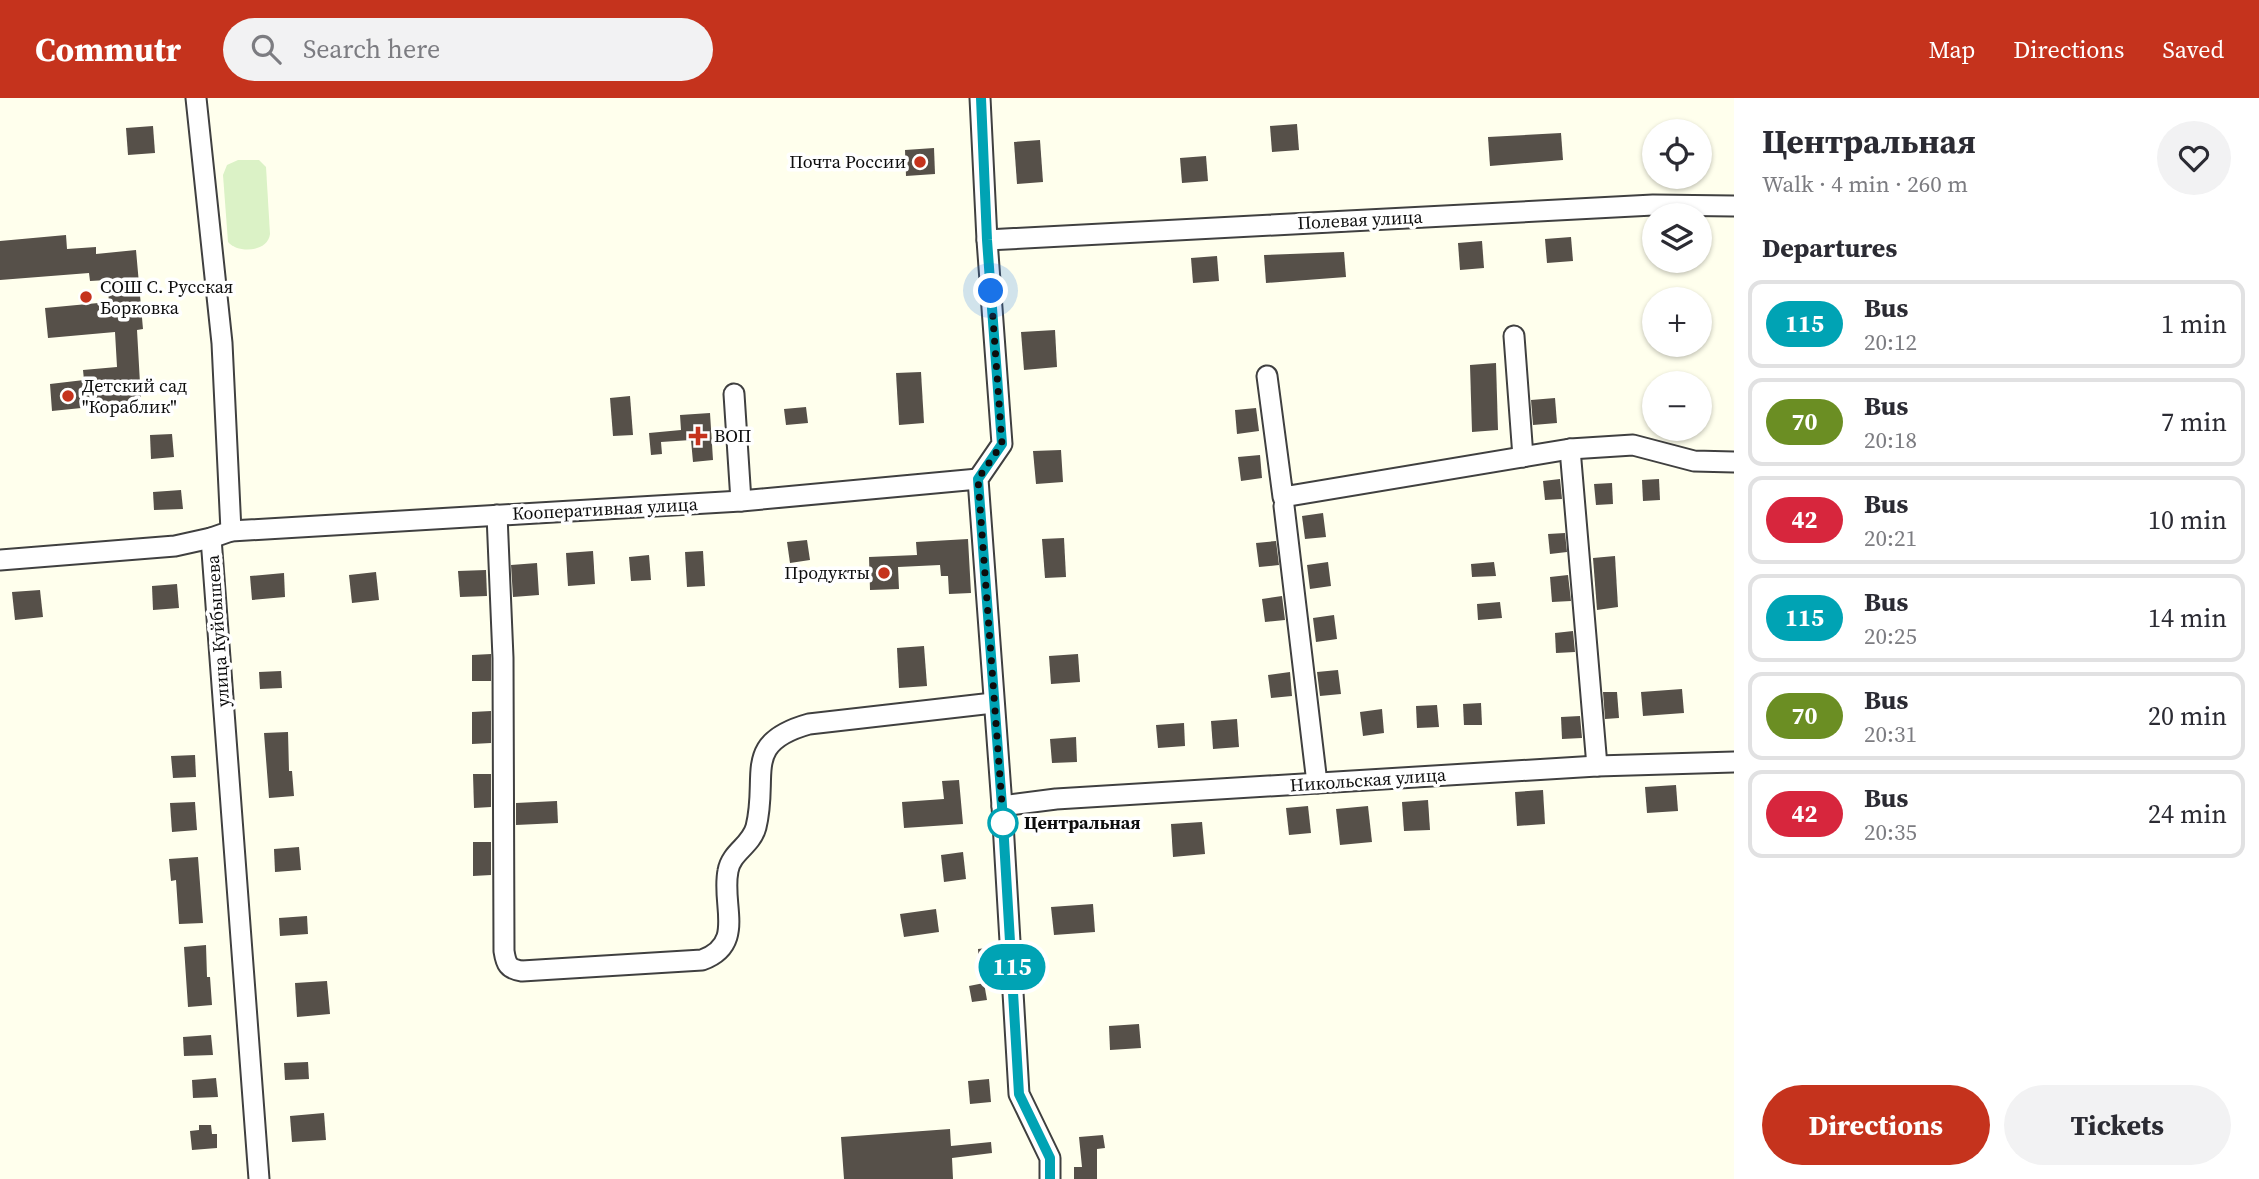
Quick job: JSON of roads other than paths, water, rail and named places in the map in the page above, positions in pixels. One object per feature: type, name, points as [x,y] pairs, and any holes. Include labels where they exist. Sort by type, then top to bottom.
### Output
[{"type":"street","name":"улица Куйбышева","points":[[196,98],[222,332],[231,531],[211,538],[259,1179]]},
{"type":"street","points":[[981,98],[987,240],[1002,444],[978,479],[1002,806],[1019,1094],[1050,1158],[1050,1179]]},
{"type":"street","name":"Полевая улица","points":[[987,240],[1653,205],[1734,206]]},
{"type":"street","points":[[1514,336],[1523,457]]},
{"type":"street","points":[[1267,376],[1283,497],[1570,449],[1633,445],[1694,461],[1734,462]]},
{"type":"street","points":[[734,394],[741,501]]},
{"type":"street","points":[[1570,449],[1597,766]]},
{"type":"street","name":"Кооперативная улица","points":[[231,531],[741,501],[978,479]]},
{"type":"street","points":[[1284,506],[1317,783]]},
{"type":"street","points":[[497,515],[503,658],[504,951],[505,963],[512,970],[702,960],[716,955],[727,941],[727,874],[730,860],[750,841],[756,826],[761,765],[768,744],[786,730],[809,724],[993,703]]},
{"type":"street","points":[[0,561],[175,546],[211,538]]},
{"type":"street","name":"Никольская улица","points":[[1002,806],[1056,799],[1597,766],[1734,762]]},
{"type":"place","name":"Почта России","points":[[920,162]]},
{"type":"place","name":"СОШ С. Русская Борковка","points":[[86,297]]},
{"type":"place","name":"Детский сад \"Кораблик\"","points":[[68,396]]},
{"type":"place","name":"ВОП","points":[[698,436]]},
{"type":"place","name":"Продукты","points":[[884,573]]},
{"type":"place","name":"Центральная","points":[[1003,823]]}]
